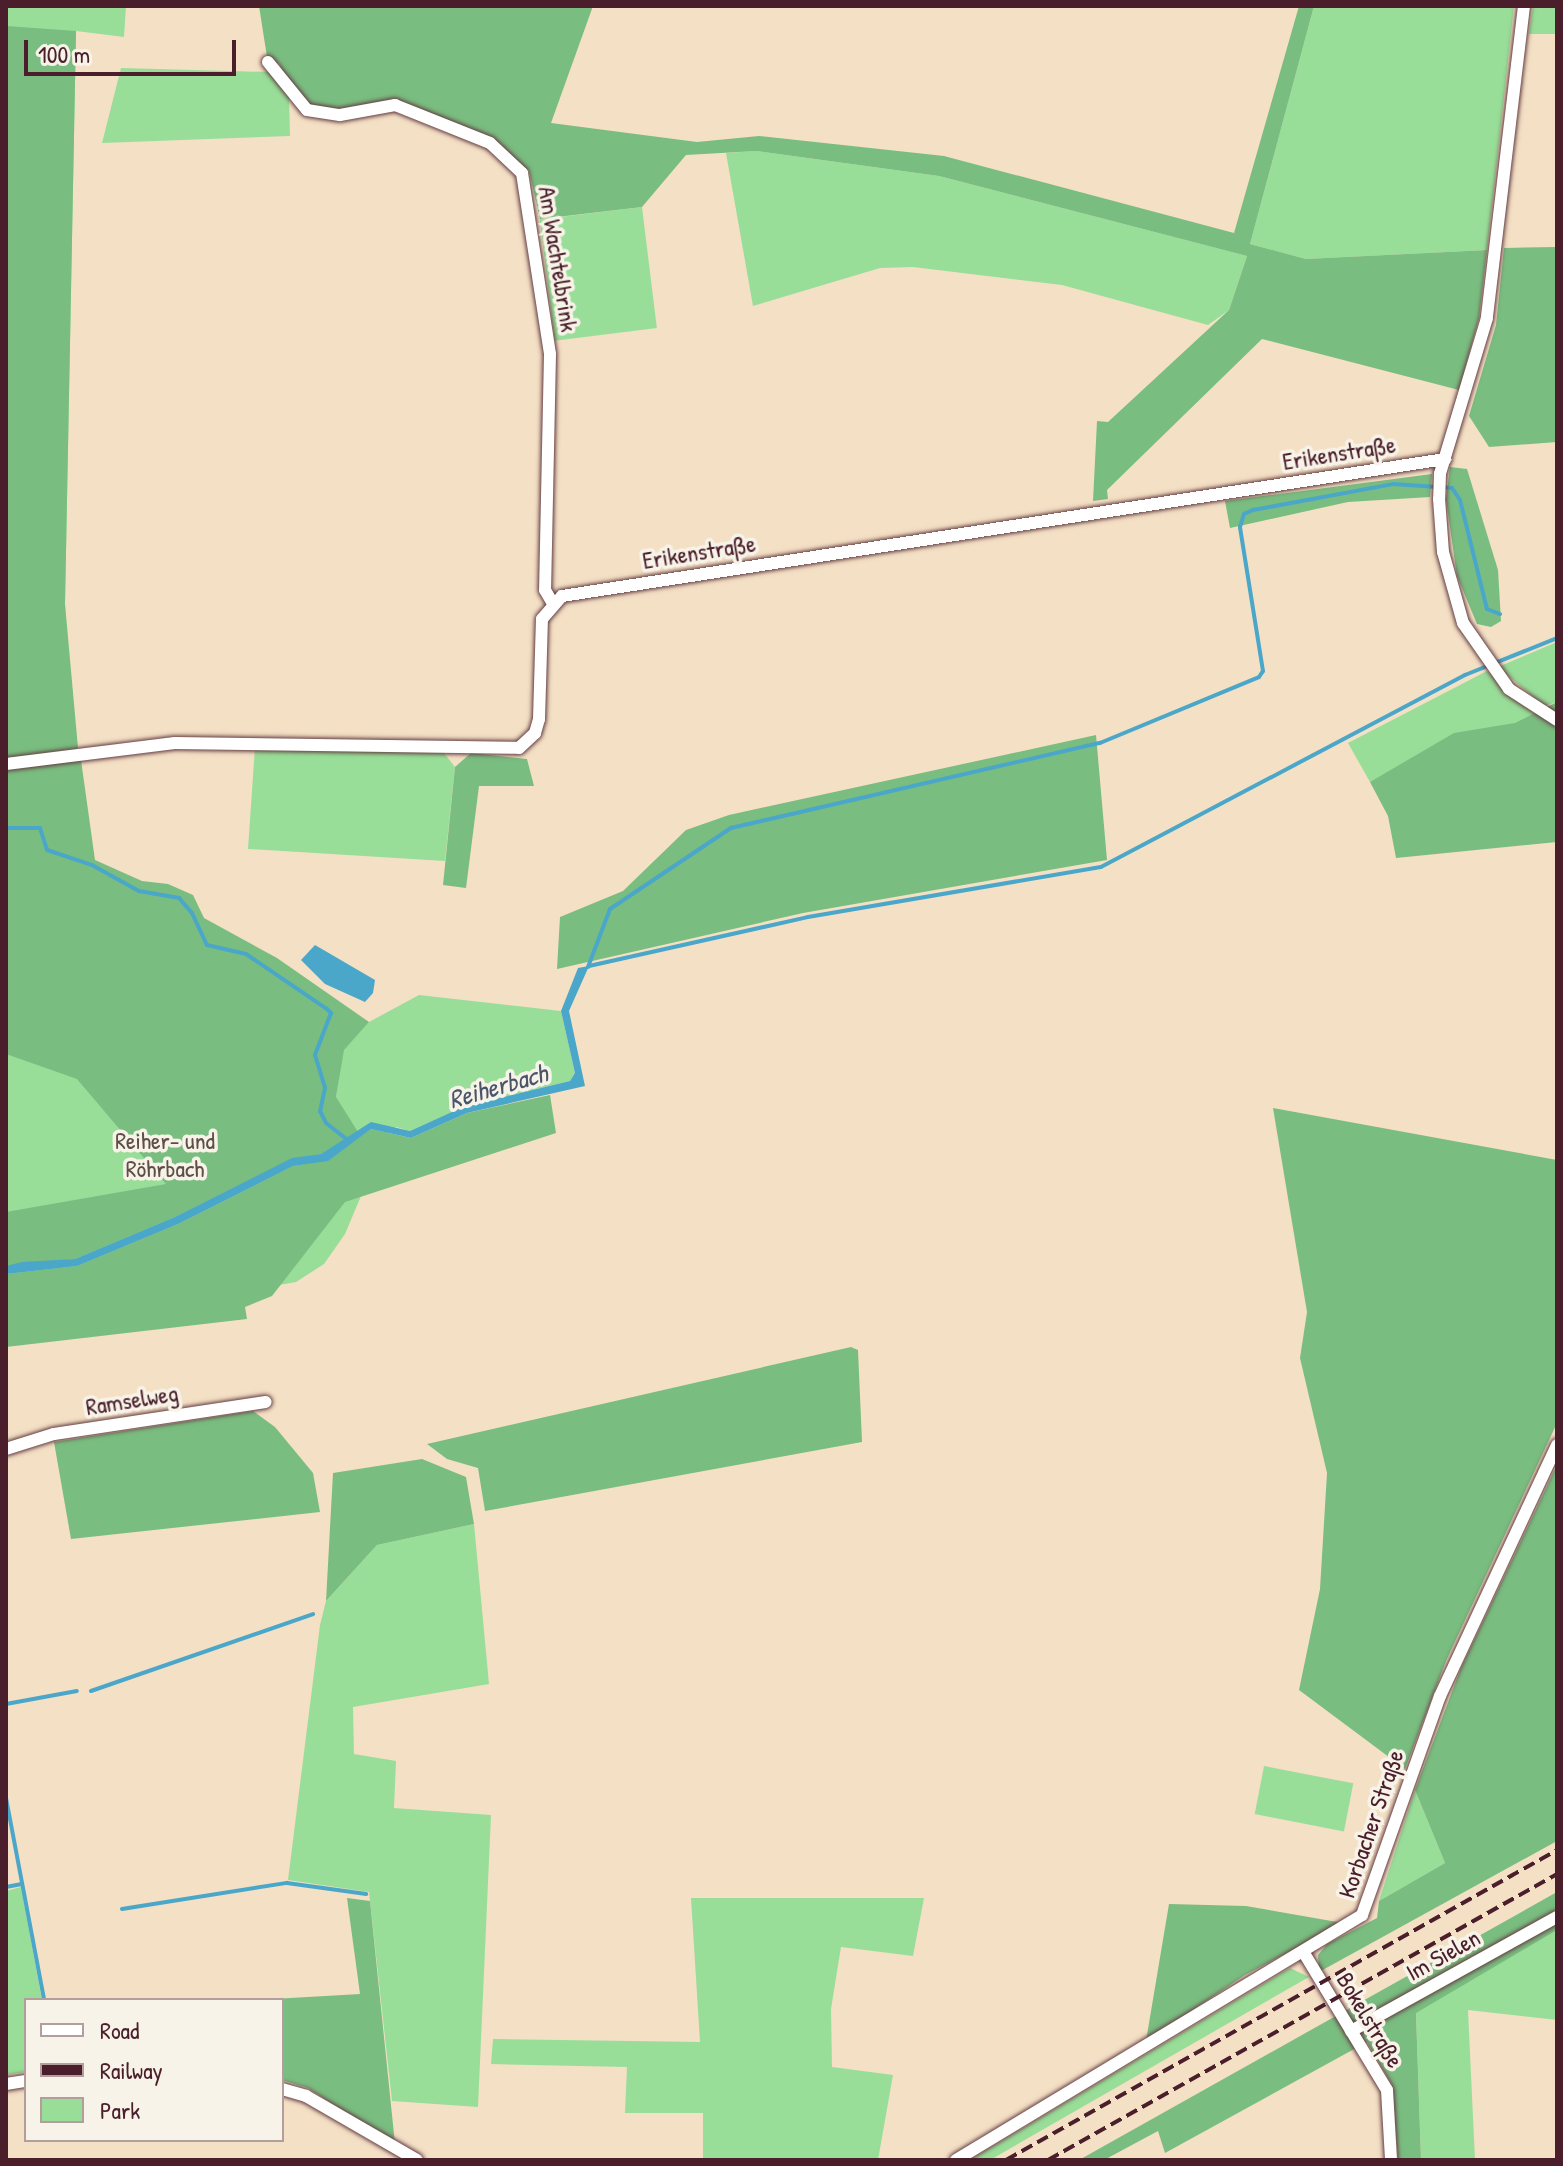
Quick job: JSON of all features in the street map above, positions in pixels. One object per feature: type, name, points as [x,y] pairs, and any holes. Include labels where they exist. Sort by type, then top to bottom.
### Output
[{"type":"street","points":[[1524,6],[1487,318],[1440,474],[1439,499],[1450,584],[1463,623],[1509,689],[1557,720]]},
{"type":"street","name":"Am Wachtelbrink","points":[[268,62],[307,110],[340,115],[395,105],[490,143],[522,173],[550,354],[545,590],[552,602]]},
{"type":"street","name":"Erikenstraße","points":[[552,602],[562,596],[1445,459]]},
{"type":"street","points":[[6,764],[79,753],[215,742],[519,748],[535,733],[539,719],[542,619],[552,602]]},
{"type":"street","name":"Ramselweg","points":[[6,1449],[54,1434],[266,1402]]},
{"type":"street","name":"Korbacher Straße","points":[[956,2160],[1345,1929],[1368,1904],[1440,1696],[1557,1445]]},
{"type":"street","name":"Im Sielen","points":[[1351,2031],[1557,1917]]},
{"type":"street","name":"Bokelstraße","points":[[1304,1953],[1389,2098],[1391,2160]]},
{"type":"street","points":[[284,2090],[306,2096],[411,2159]]},
{"type":"green space","name":"Reiher- und Röhrbach","points":[[6,6],[126,6],[124,37],[76,31],[65,604],[68,674],[92,865],[336,1097],[343,1050],[369,1022],[419,995],[561,1011],[575,1073],[570,1081],[464,1107],[410,1131],[396,1127],[388,1132],[345,1234],[324,1264],[296,1282],[6,1334]]},
{"type":"green space","points":[[259,6],[593,6],[551,123],[697,142],[759,136],[944,156],[1234,233],[1299,6],[1314,6],[1250,244],[1306,259],[1487,250],[1479,318],[1459,390],[1262,339],[1107,490],[1108,499],[1093,501],[1097,421],[1108,422],[1229,310],[1247,256],[939,176],[756,151],[686,155],[642,207],[540,219],[529,171],[493,138],[395,100],[341,110],[310,106],[298,98],[279,64],[267,57]]},
{"type":"green space","points":[[1314,6],[1514,6],[1487,250],[1306,259],[1250,244]]},
{"type":"green space","points":[[1533,6],[1557,6],[1557,34],[1529,34]]},
{"type":"green space","points":[[6,26],[76,31],[65,604],[78,748],[6,758]]},
{"type":"green space","points":[[121,68],[269,72],[289,97],[290,136],[102,143]]},
{"type":"green space","points":[[756,151],[939,176],[1247,256],[1229,310],[1208,325],[1062,285],[913,267],[880,268],[753,306],[726,153]]},
{"type":"green space","points":[[642,207],[657,328],[555,341],[540,220]]},
{"type":"green space","points":[[1557,247],[1557,442],[1489,447],[1469,416],[1496,325],[1504,248]]},
{"type":"green space","points":[[1450,467],[1467,469],[1498,570],[1501,621],[1491,627],[1477,624],[1457,576],[1446,499]]},
{"type":"green space","points":[[1432,474],[1430,497],[1348,502],[1230,528],[1225,501]]},
{"type":"green space","points":[[1557,642],[1557,702],[1544,706],[1498,667]]},
{"type":"green space","points":[[1487,671],[1538,716],[1370,782],[1348,743]]},
{"type":"green space","points":[[1557,702],[1557,842],[1396,858],[1388,816],[1370,782],[1454,733],[1515,723]]},
{"type":"green space","points":[[1096,735],[1107,860],[803,913],[557,969],[560,917],[623,891],[686,830],[729,815]]},
{"type":"green space","points":[[255,747],[444,753],[455,767],[445,861],[248,849]]},
{"type":"green space","points":[[471,753],[527,759],[534,786],[479,786],[466,888],[443,885],[455,767]]},
{"type":"green space","points":[[81,760],[95,860],[142,881],[168,884],[193,895],[204,918],[277,958],[369,1022],[344,1050],[336,1097],[358,1132],[321,1154],[292,1159],[175,1217],[75,1259],[6,1266],[6,1212],[166,1184],[77,1079],[6,1054],[6,771]]},
{"type":"green space","points":[[550,1095],[556,1133],[345,1202],[272,1296],[245,1307],[247,1319],[6,1347],[6,1274],[77,1266],[178,1224],[293,1166],[328,1160],[371,1129],[411,1138],[467,1113]]},
{"type":"green space","points":[[1273,1108],[1557,1160],[1557,1423],[1446,1661],[1405,1769],[1299,1690],[1320,1589],[1327,1473],[1300,1358],[1307,1312]]},
{"type":"green space","points":[[851,1347],[858,1350],[862,1442],[485,1511],[478,1468],[447,1459],[427,1444]]},
{"type":"green space","points":[[253,1411],[275,1427],[313,1473],[320,1512],[71,1539],[54,1442]]},
{"type":"green space","points":[[422,1459],[466,1477],[474,1524],[377,1545],[326,1601],[333,1473]]},
{"type":"green space","points":[[1557,1465],[1557,1841],[1319,1972],[1318,1955],[1327,1944],[1377,1918],[1379,1901],[1445,1863],[1415,1790],[1461,1668]]},
{"type":"green space","points":[[474,1524],[489,1684],[353,1707],[354,1754],[396,1761],[394,1808],[491,1815],[478,2107],[392,2101],[369,1892],[288,1880],[320,1625],[326,1601],[377,1545]]},
{"type":"green space","points":[[1264,1766],[1353,1783],[1344,1831],[1255,1814]]},
{"type":"green space","points":[[1415,1790],[1445,1863],[1379,1901]]},
{"type":"green space","points":[[21,1887],[42,1998],[24,1998],[24,2072],[6,2075],[6,1891]]},
{"type":"green space","points":[[1557,1892],[1557,1930],[1416,2013],[1421,2160],[1398,2160],[1392,2085],[1367,2042],[1165,2153],[1158,2131],[1104,2160],[1079,2160]]},
{"type":"green space","points":[[347,1898],[370,1901],[395,2144],[308,2088],[284,2081],[284,1998],[360,1994]]},
{"type":"green space","points":[[691,1898],[924,1898],[913,1956],[841,1947],[831,2009],[832,2067],[893,2075],[878,2160],[703,2160],[703,2113],[625,2113],[627,2067],[491,2064],[493,2039],[700,2042]]},
{"type":"green space","points":[[1169,1904],[1246,1906],[1343,1923],[1245,1975],[1146,2041]]},
{"type":"green space","points":[[1557,1930],[1557,2020],[1468,2010],[1475,2160],[1421,2160],[1416,2012]]},
{"type":"green space","points":[[1290,1968],[1309,1977],[990,2160],[970,2160]]},
{"type":"water","points":[[315,945],[375,980],[373,993],[365,1002],[325,984],[301,960]]},
{"type":"water","points":[[589,966],[569,1011],[585,1086],[467,1113],[411,1138],[371,1129],[328,1161],[293,1166],[178,1224],[77,1266],[6,1274],[6,1266],[22,1262],[75,1259],[175,1217],[292,1158],[321,1154],[371,1122],[410,1131],[463,1107],[570,1081],[575,1073],[561,1011],[578,968]]},
{"type":"waterway","points":[[588,967],[610,909],[731,828],[1100,743],[1259,677],[1263,671],[1240,527],[1244,514],[1253,510],[1393,484],[1452,488],[1460,500],[1487,609],[1500,614]]},
{"type":"waterway","points":[[589,966],[808,917],[1101,867],[1465,675],[1557,638]]},
{"type":"waterway","points":[[6,828],[40,828],[47,850],[92,865],[139,891],[179,898],[192,913],[207,945],[246,954],[327,1009],[331,1013],[315,1055],[325,1088],[320,1111],[326,1123],[349,1141]]},
{"type":"waterway","points":[[91,1691],[313,1614]]},
{"type":"waterway","points":[[6,1704],[77,1691]]},
{"type":"waterway","points":[[6,1798],[44,1998]]},
{"type":"waterway","points":[[122,1909],[287,1883],[366,1894]]},
{"type":"waterway","points":[[6,1887],[22,1884]]},
{"type":"railway","points":[[1006,2160],[1557,1850]]},
{"type":"railway","points":[[1048,2160],[1557,1874]]},
{"type":"water label","name":"Reiherbach","points":[[498,1086]]}]
